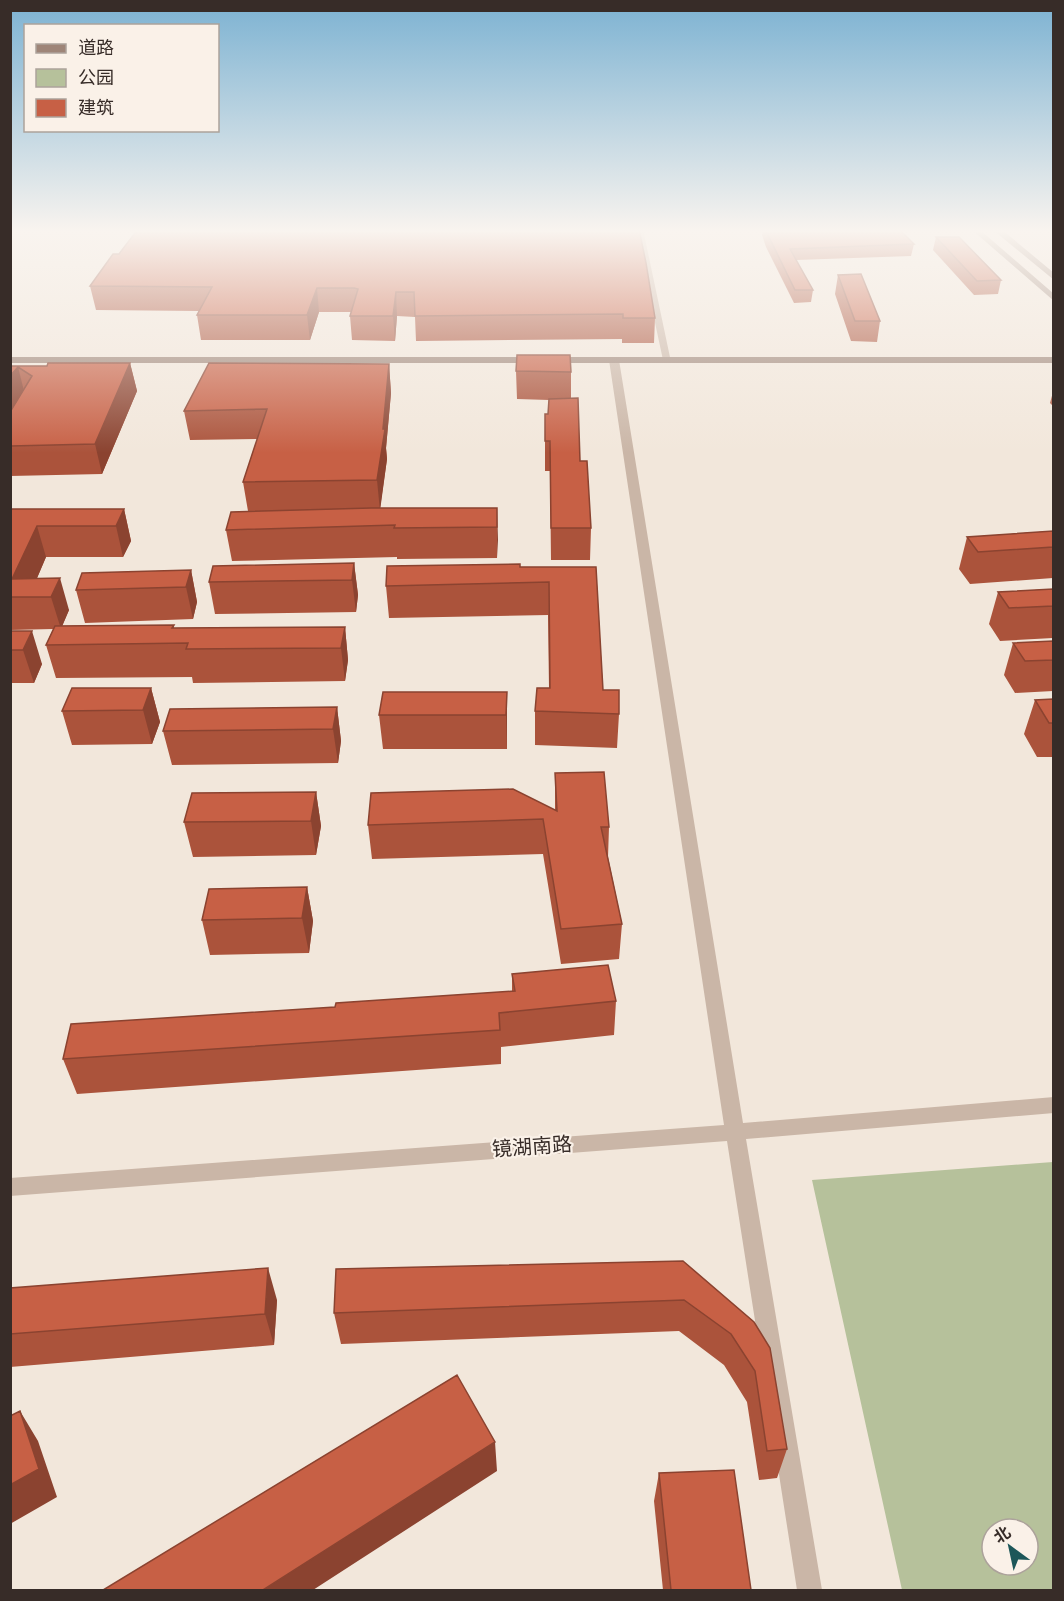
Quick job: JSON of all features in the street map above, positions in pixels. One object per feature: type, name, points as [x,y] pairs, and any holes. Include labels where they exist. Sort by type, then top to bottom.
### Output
[{"type":"street","points":[[656,304],[668,360]]},
{"type":"street","points":[[10,360],[1053,360]]},
{"type":"street","points":[[614,360],[735,1132],[810,1590]]},
{"type":"street","name":"镜湖南路","points":[[10,1187],[735,1132],[1053,1105]]},
{"type":"green space","points":[[1053,1162],[1053,1590],[902,1590],[812,1180]]},
{"type":"building","points":[[203,304],[311,304],[307,315],[197,315]]},
{"type":"building","points":[[354,304],[395,304],[393,316],[350,316]]},
{"type":"building","points":[[414,304],[653,304],[655,318],[623,318],[623,314],[415,316]]},
{"type":"building","points":[[849,304],[873,304],[880,321],[855,321]]},
{"type":"building","points":[[517,355],[570,355],[571,372],[516,371]]},
{"type":"building","points":[[48,363],[130,363],[95,444],[10,446],[10,412],[32,376],[18,367],[10,376],[10,366],[47,366]]},
{"type":"building","points":[[209,363],[389,364],[383,429],[385,429],[377,480],[243,482],[267,409],[184,411]]},
{"type":"building","points":[[578,398],[580,461],[587,461],[591,528],[551,528],[550,441],[545,441],[545,414],[548,414],[549,399]]},
{"type":"building","points":[[371,508],[497,508],[497,527],[394,528],[395,525],[226,530],[231,512]]},
{"type":"building","points":[[10,509],[124,509],[116,526],[37,526],[12,579],[60,578],[51,597],[10,597]]},
{"type":"building","points":[[1053,531],[1053,547],[978,552],[967,537]]},
{"type":"building","points":[[354,563],[352,580],[209,582],[213,566]]},
{"type":"building","points":[[520,564],[520,567],[596,567],[603,690],[619,690],[619,714],[535,711],[537,688],[550,688],[549,582],[386,586],[387,566]]},
{"type":"building","points":[[191,570],[186,587],[76,590],[82,573]]},
{"type":"building","points":[[1053,589],[1053,606],[1009,608],[998,592]]},
{"type":"building","points":[[174,625],[172,628],[345,627],[341,648],[186,649],[188,643],[46,645],[55,626]]},
{"type":"building","points":[[10,631],[32,631],[23,650],[10,650]]},
{"type":"building","points":[[1053,641],[1053,660],[1025,661],[1013,643]]},
{"type":"building","points":[[72,688],[151,688],[143,710],[62,711]]},
{"type":"building","points":[[383,692],[507,692],[506,715],[379,715]]},
{"type":"building","points":[[1053,699],[1053,723],[1049,723],[1035,700]]},
{"type":"building","points":[[337,707],[333,729],[163,731],[170,709]]},
{"type":"building","points":[[604,772],[609,827],[601,827],[622,924],[561,929],[543,819],[368,825],[371,793],[513,789],[557,811],[555,773]]},
{"type":"building","points":[[316,792],[311,821],[184,822],[192,793]]},
{"type":"building","points":[[307,887],[302,918],[202,920],[209,889]]},
{"type":"building","points":[[608,965],[616,1001],[499,1013],[500,1030],[63,1059],[71,1024],[335,1007],[336,1003],[515,991],[512,974]]},
{"type":"building","points":[[683,1261],[754,1322],[770,1348],[787,1449],[767,1451],[755,1371],[731,1334],[684,1300],[334,1313],[336,1269]]},
{"type":"building","points":[[268,1268],[265,1314],[10,1334],[10,1288]]},
{"type":"building","points":[[457,1375],[495,1442],[263,1590],[103,1590]]},
{"type":"building","points":[[20,1411],[39,1469],[10,1485],[10,1416]]},
{"type":"building","points":[[734,1470],[751,1590],[671,1590],[659,1473]]}]
